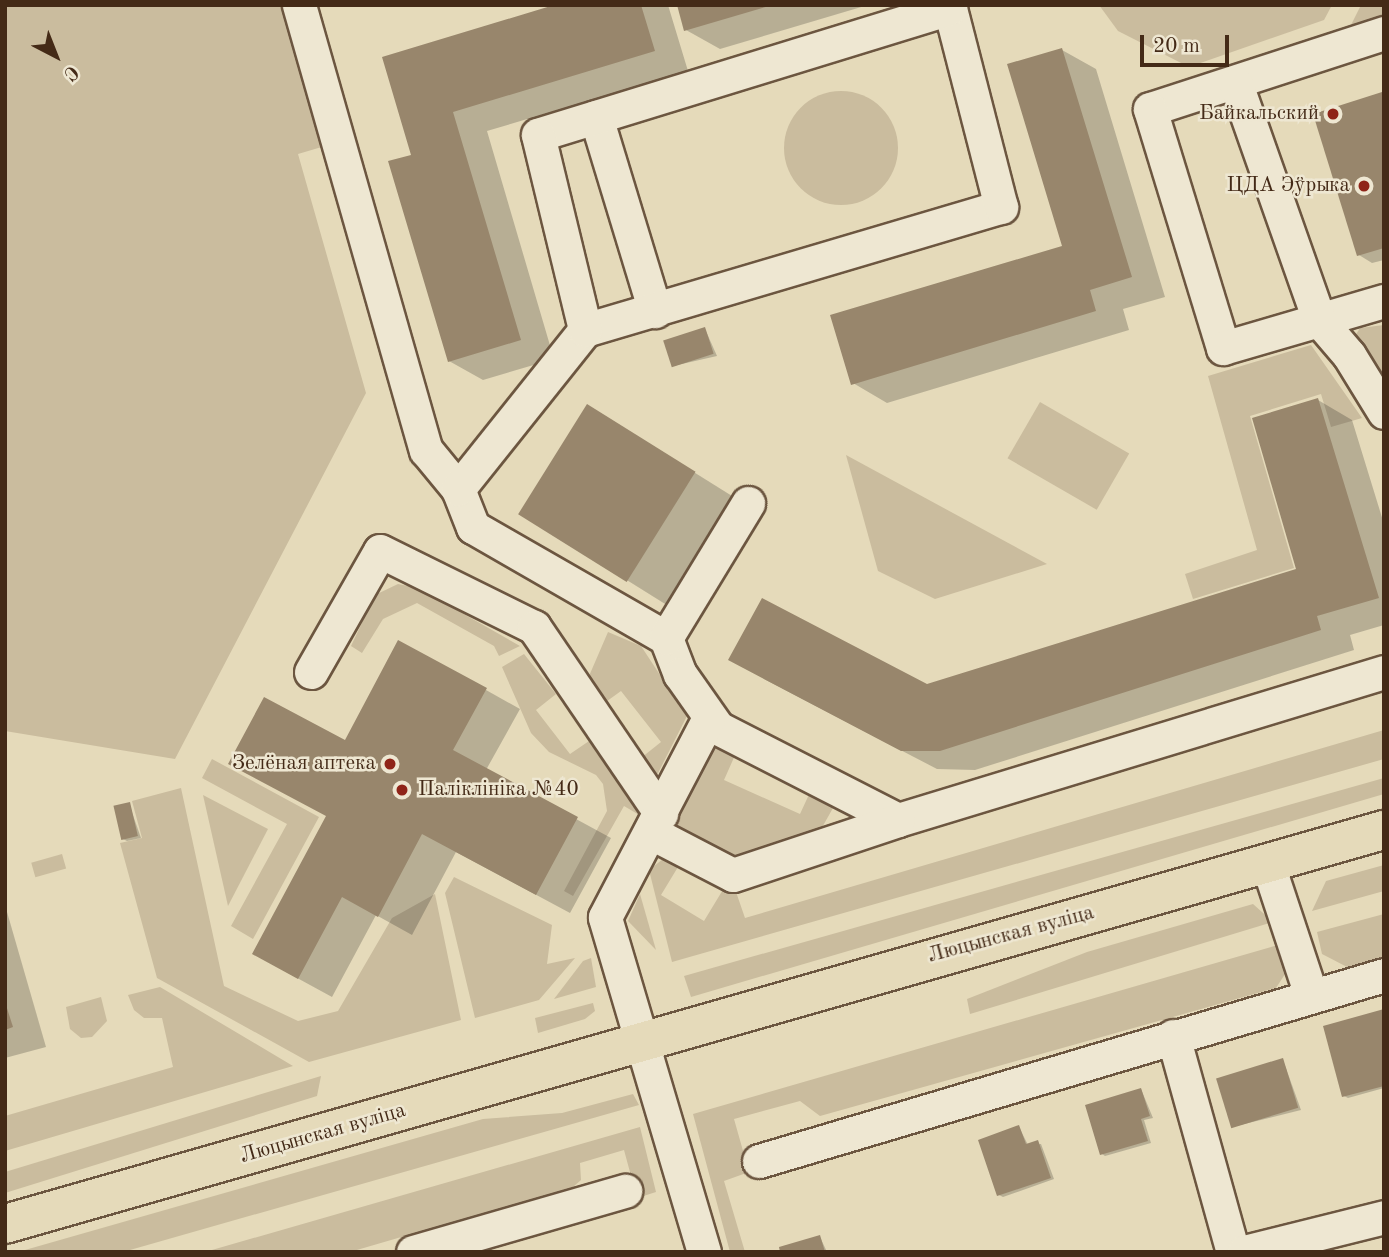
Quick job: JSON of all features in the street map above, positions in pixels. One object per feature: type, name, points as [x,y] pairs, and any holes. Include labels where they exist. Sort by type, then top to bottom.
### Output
[{"type":"main road","name":"Люцынская вуліца","points":[[5,1224],[640,1044],[867,974],[1268,865],[1384,830]]},
{"type":"street","points":[[299,5],[426,450],[458,489],[473,527],[666,638],[680,674],[708,720],[898,820]]},
{"type":"street","points":[[458,489],[585,330],[1001,207],[950,8],[538,135],[585,330]]},
{"type":"street","points":[[1384,33],[1236,84],[1150,109],[1223,348],[1384,301]]},
{"type":"street","points":[[1236,84],[1319,320],[1349,355],[1384,412]]},
{"type":"street","points":[[596,117],[655,311]]},
{"type":"street","points":[[666,638],[748,503]]},
{"type":"street","points":[[311,672],[380,551],[534,627],[655,823],[733,875],[898,820],[1384,672]]},
{"type":"street","points":[[704,1252],[640,1044],[605,917],[708,720]]},
{"type":"street","points":[[1268,865],[1311,995]]},
{"type":"street","points":[[759,1161],[1384,975]]},
{"type":"street","points":[[1173,1036],[1233,1252]]},
{"type":"street","points":[[414,1252],[625,1191]]},
{"type":"street","points":[[1244,1252],[1384,1217]]},
{"type":"shaded area","points":[[5,5],[291,5],[325,146],[298,154],[366,393],[175,759],[5,731]]},
{"type":"shaded area","points":[[1099,5],[1332,5],[1324,20],[1189,67],[1118,31]]},
{"type":"shaded area","points":[[1361,5],[1384,5],[1384,15],[1351,25]]},
{"type":"shaded area","points":[[841,91],[863,95],[882,107],[894,126],[898,148],[894,170],[882,189],[863,201],[841,205],[819,201],[800,189],[788,170],[784,148],[788,126],[800,107],[819,95]]},
{"type":"shaded area","points":[[1384,325],[1384,384],[1353,339],[1360,328]]},
{"type":"shaded area","points":[[1311,345],[1362,418],[1331,427],[1321,394],[1250,416],[1294,568],[1193,599],[1185,574],[1257,550],[1208,376]]},
{"type":"shaded area","points":[[1040,402],[1129,454],[1097,510],[1008,458]]},
{"type":"shaded area","points":[[846,455],[1047,564],[935,599],[878,571]]},
{"type":"shaded area","points":[[398,584],[418,588],[520,646],[499,656],[494,646],[417,603],[383,619],[362,653],[351,646],[375,595]]},
{"type":"shaded area","points":[[608,632],[641,646],[687,716],[656,777],[641,758],[661,742],[621,691],[603,704],[586,683]]},
{"type":"shaded area","points":[[524,654],[556,694],[536,710],[570,754],[592,739],[641,816],[624,806],[573,896],[564,891],[607,811],[603,784],[596,775],[549,752],[531,733],[502,667]]},
{"type":"shaded area","points":[[1384,730],[1384,759],[672,962],[649,870],[663,859],[681,862],[661,895],[704,921],[724,888],[735,889],[745,918]]},
{"type":"shaded area","points":[[726,746],[736,753],[724,780],[800,814],[812,788],[829,796],[833,808],[820,831],[722,860],[676,831],[674,821],[712,749]]},
{"type":"shaded area","points":[[212,759],[319,817],[253,939],[231,926],[287,824],[202,778]]},
{"type":"shaded area","points":[[1384,778],[1384,794],[691,997],[684,976]]},
{"type":"shaded area","points":[[181,788],[224,986],[298,1021],[338,1011],[392,918],[435,894],[461,1020],[309,1062],[157,978],[120,843],[142,838],[132,801]]},
{"type":"shaded area","points":[[203,795],[268,829],[228,906]]},
{"type":"shaded area","points":[[62,854],[66,868],[35,877],[31,863]]},
{"type":"shaded area","points":[[1384,865],[1384,891],[1312,911],[1326,881]]},
{"type":"shaded area","points":[[454,877],[552,925],[547,964],[575,958],[539,1000],[475,1018],[445,893]]},
{"type":"shaded area","points":[[640,894],[656,950],[628,921]]},
{"type":"shaded area","points":[[1253,904],[1273,922],[970,1014],[967,999],[1087,952]]},
{"type":"shaded area","points":[[1384,914],[1384,961],[1351,969],[1322,954],[1317,932]]},
{"type":"shaded area","points":[[1285,943],[1287,971],[1276,988],[820,1116],[800,1101],[734,1119],[749,1172],[724,1181],[745,1252],[730,1252],[693,1114]]},
{"type":"shaded area","points":[[591,958],[596,987],[554,999],[583,961]]},
{"type":"shaded area","points":[[160,987],[293,1066],[5,1151],[5,1116],[173,1067],[162,1018],[144,1018],[134,1010],[128,995]]},
{"type":"shaded area","points":[[101,997],[107,1021],[92,1037],[81,1038],[70,1029],[66,1007]]},
{"type":"shaded area","points":[[593,1003],[595,1011],[585,1019],[538,1033],[535,1018]]},
{"type":"shaded area","points":[[321,1076],[317,1096],[5,1193],[5,1172]]},
{"type":"shaded area","points":[[633,1094],[639,1105],[123,1252],[18,1252],[483,1119],[562,1113]]},
{"type":"shaded area","points":[[640,1127],[656,1192],[637,1198],[624,1150],[580,1163],[581,1180],[573,1187],[350,1252],[205,1252]]},
{"type":"building","points":[[554,5],[641,5],[655,51],[453,112],[521,340],[448,362],[388,161],[411,155],[382,57]]},
{"type":"building","points":[[677,5],[769,5],[769,6],[684,31]]},
{"type":"building","points":[[1062,48],[1132,277],[1090,290],[1096,311],[851,385],[830,315],[1062,246],[1007,64]]},
{"type":"building","points":[[1382,92],[1384,248],[1357,256],[1313,114]]},
{"type":"building","points":[[705,327],[714,354],[672,367],[663,341]]},
{"type":"building","points":[[1318,398],[1379,598],[1317,616],[1321,630],[940,751],[901,751],[728,660],[762,598],[927,684],[1296,569],[1252,418]]},
{"type":"building","points":[[587,404],[696,472],[627,582],[518,514]]},
{"type":"building","name":"Паліклініка №40","points":[[398,640],[487,688],[453,750],[578,817],[536,895],[422,834],[378,917],[342,897],[298,979],[252,954],[326,816],[228,764],[264,697],[345,740]]},
{"type":"building","points":[[130,802],[138,836],[121,840],[113,806]]},
{"type":"building","points":[[5,1002],[13,1027],[5,1030]]},
{"type":"building","points":[[1384,1009],[1384,1086],[1342,1097],[1323,1026]]},
{"type":"building","points":[[1283,1058],[1298,1108],[1231,1128],[1216,1078]]},
{"type":"building","points":[[1141,1088],[1150,1116],[1141,1119],[1148,1141],[1100,1155],[1085,1105]]},
{"type":"building","points":[[1019,1125],[1026,1144],[1038,1140],[1051,1178],[997,1196],[978,1140]]},
{"type":"building","points":[[820,1235],[825,1252],[780,1252],[779,1247]]},
{"type":"place","name":"Байкальский","points":[[1333,114]]},
{"type":"place","name":"ЦДА Эўрыка","points":[[1364,186]]},
{"type":"place","name":"Зелёная аптека","points":[[390,764]]},
{"type":"place","name":"Паліклініка №40","points":[[402,790]]}]
